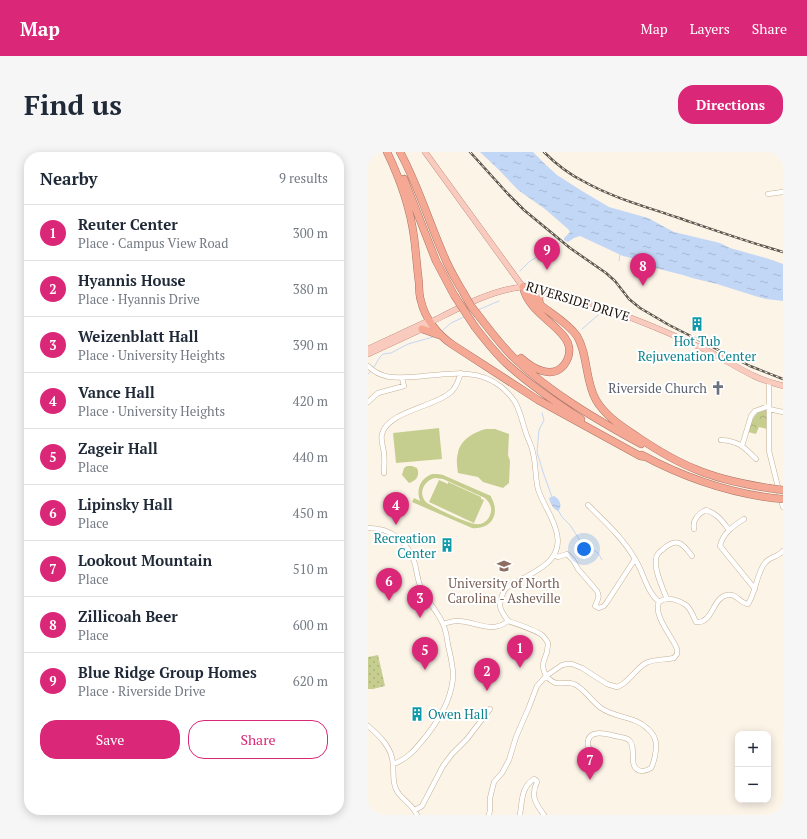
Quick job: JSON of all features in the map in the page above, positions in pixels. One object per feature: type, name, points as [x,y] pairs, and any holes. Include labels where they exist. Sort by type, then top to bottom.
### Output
[{"type":"highway","points":[[387,152],[395,168],[406,199],[414,237],[421,302],[426,315],[434,328],[441,336],[453,345],[538,400],[640,456],[646,457]]},
{"type":"highway","points":[[390,152],[408,189],[436,261],[454,295],[475,327],[506,363],[534,386],[586,423],[646,457],[679,473],[707,484],[741,493],[783,499]]},
{"type":"highway","points":[[400,152],[416,186],[444,257],[463,292],[471,306],[498,341],[516,360],[554,390],[606,424],[665,457],[696,470],[733,482],[783,490]]},
{"type":"highway","points":[[495,336],[524,361],[539,370],[549,372],[557,370],[564,365],[568,359],[570,352],[567,340],[530,303],[524,294],[523,287]]},
{"type":"highway","points":[[523,287],[576,335],[582,349],[593,394],[602,409],[616,422],[668,457]]},
{"type":"highway","points":[[540,304],[538,298],[539,295],[545,290]]},
{"type":"highway","points":[[422,329],[441,336]]},
{"type":"main road","name":"RIVERSIDE DRIVE","points":[[425,152],[523,287],[545,290],[621,314],[667,332],[752,375],[783,386]]},
{"type":"main road","points":[[368,349],[426,322],[431,322],[495,293],[512,288],[523,287]]},
{"type":"main road","points":[[368,354],[428,326],[431,322]]},
{"type":"street","points":[[768,194],[783,192]]},
{"type":"street","points":[[368,366],[372,370],[388,377],[402,378],[461,373],[482,376],[501,386],[516,404],[533,453],[541,498],[555,525],[558,543],[554,555],[545,566],[506,588],[501,596],[500,605],[502,611],[508,621],[536,632],[545,638],[548,643],[543,661],[546,676],[555,682],[574,684],[602,710],[643,724],[651,731],[656,741],[656,752],[651,768],[646,770],[640,770],[634,765],[633,746],[627,739],[613,735],[596,733],[590,736],[587,741],[591,750]]},
{"type":"street","points":[[384,473],[385,457],[381,435],[389,423],[405,413],[445,397],[456,387],[461,373]]},
{"type":"street","points":[[368,402],[378,393],[404,386],[402,378]]},
{"type":"street","points":[[769,382],[769,451],[783,507]]},
{"type":"street","points":[[742,446],[751,416],[755,411],[769,407],[783,412]]},
{"type":"street","points":[[721,440],[734,441],[756,459]]},
{"type":"street","points":[[588,505],[622,540],[636,559],[650,591],[654,598],[659,602]]},
{"type":"street","points":[[694,529],[693,524],[696,519],[701,512],[706,510],[717,516],[729,530]]},
{"type":"street","points":[[744,519],[734,524],[721,541],[720,546],[755,589]]},
{"type":"street","points":[[368,528],[377,528],[396,536],[410,551],[422,590],[443,624],[453,672],[452,689],[448,701],[433,726],[416,749],[405,759],[393,764]]},
{"type":"street","points":[[667,599],[656,566],[656,558],[659,552],[671,543],[676,542],[684,545],[692,556]]},
{"type":"street","points":[[554,555],[558,557],[567,554],[573,560],[578,569],[597,591],[599,595],[595,606],[599,608],[604,606],[636,559]]},
{"type":"street","points":[[659,602],[667,599],[687,605],[696,622],[704,622],[719,600],[725,595],[732,594],[744,604],[748,604],[755,589],[762,567],[766,561],[782,554]]},
{"type":"street","points":[[489,815],[490,798],[494,782],[509,760],[516,737],[537,686],[546,676],[562,665],[572,664],[582,668],[607,684],[616,687],[623,684],[638,669],[648,662],[674,658],[677,654],[677,649],[659,615],[659,602]]},
{"type":"street","points":[[443,624],[454,620],[493,627],[502,626],[508,621]]},
{"type":"street","points":[[368,726],[374,731],[390,751],[393,764],[394,782],[397,791],[399,795],[411,805],[416,813],[422,806],[443,766],[452,754],[467,739],[490,709]]},
{"type":"street","points":[[520,815],[524,790],[534,779],[537,782],[534,792],[535,800],[544,815]]},
{"type":"green space","points":[[764,409],[767,412],[767,429],[759,427],[756,434],[748,432],[755,415]]},
{"type":"green space","points":[[439,428],[442,459],[396,463],[393,433]]},
{"type":"green space","points":[[486,429],[495,429],[509,434],[509,483],[503,488],[483,482],[478,477],[458,473],[457,458],[459,448],[472,434]]},
{"type":"green space","points":[[407,466],[417,468],[418,473],[416,479],[409,483],[402,475],[404,468]]},
{"type":"green space","points":[[432,474],[443,475],[491,496],[495,509],[492,520],[489,524],[479,528],[472,528],[412,502],[414,498],[420,501],[418,492],[420,485],[428,476]],"holes":[[[435,478],[443,479],[485,498],[490,504],[491,508],[491,512],[486,521],[480,524],[472,523],[458,518],[425,501],[422,490],[428,481]]]},
{"type":"green space","points":[[439,480],[448,484],[448,482],[481,497],[481,499],[484,500],[474,523],[429,502]]},
{"type":"green space","points":[[378,655],[385,686],[368,689],[368,657]]},
{"type":"water","points":[[480,152],[533,152],[557,175],[609,207],[648,218],[674,232],[720,243],[730,248],[783,264],[783,301],[766,299],[717,284],[651,267],[636,259],[623,256],[580,236],[568,242],[564,240],[564,238],[570,232],[568,229],[545,209],[518,190]]},
{"type":"water","points":[[554,496],[560,503],[560,509],[558,511],[553,507],[549,500],[549,498]]},
{"type":"waterway","points":[[520,271],[530,261],[560,243]]},
{"type":"waterway","points":[[619,261],[620,254]]},
{"type":"waterway","points":[[478,310],[499,301]]},
{"type":"waterway","points":[[582,329],[604,312]]},
{"type":"waterway","points":[[443,330],[451,323],[464,317]]},
{"type":"waterway","points":[[374,367],[383,354],[391,353],[408,344],[433,337]]},
{"type":"waterway","points":[[542,413],[544,420],[539,430],[537,452],[552,497]]},
{"type":"waterway","points":[[558,510],[581,542],[598,553],[602,560]]},
{"type":"railway","points":[[470,152],[524,210],[570,248],[606,273],[615,281],[629,299],[640,308],[669,325],[750,366],[783,379]]},
{"type":"railway","points":[[544,152],[557,164],[594,187],[642,206],[783,252]]},
{"type":"place","name":"Blue Ridge Group Homes","points":[[547,270]]},
{"type":"place","name":"Zillicoah Beer","points":[[643,286]]},
{"type":"place","name":"Hot Tub Rejuvenation Center","points":[[697,324]]},
{"type":"place","name":"Riverside Church","points":[[718,388]]},
{"type":"place","name":"Vance Hall","points":[[396,525]]},
{"type":"place","name":"Recreation Center","points":[[447,545]]},
{"type":"place","name":"University of North Carolina - Asheville","points":[[504,566]]},
{"type":"place","name":"Lipinsky Hall","points":[[389,601]]},
{"type":"place","name":"Weizenblatt Hall","points":[[420,618]]},
{"type":"place","name":"Reuter Center","points":[[520,668]]},
{"type":"place","name":"Zageir Hall","points":[[425,670]]},
{"type":"place","name":"Hyannis House","points":[[487,691]]},
{"type":"place","name":"Owen Hall","points":[[417,714]]},
{"type":"place","name":"Lookout Mountain","points":[[590,780]]}]
